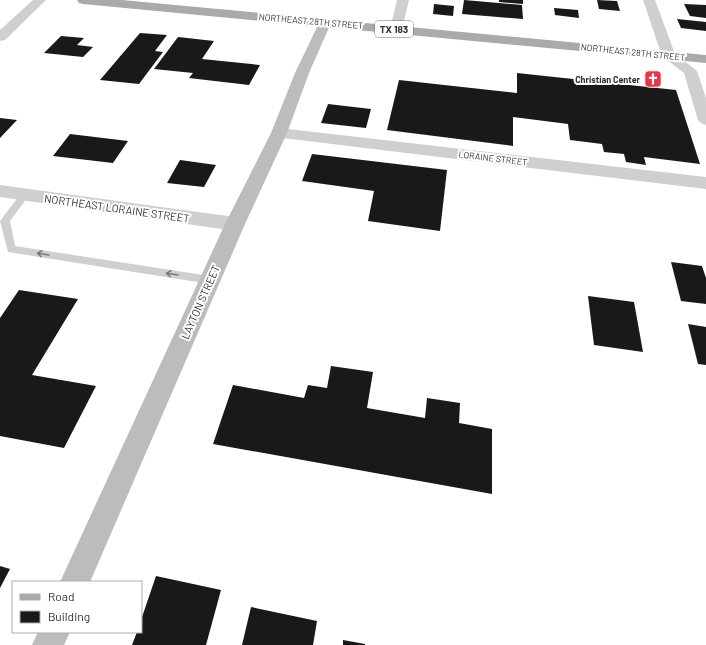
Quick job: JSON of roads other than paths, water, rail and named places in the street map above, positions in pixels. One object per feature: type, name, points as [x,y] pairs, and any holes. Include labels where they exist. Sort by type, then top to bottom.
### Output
[{"type":"main road","name":"NORTHEAST 28TH STREET","points":[[83,0],[325,22],[706,60]]},
{"type":"street","points":[[0,37],[40,0]]},
{"type":"street","points":[[396,29],[403,0]]},
{"type":"street","points":[[649,0],[669,56],[690,71],[706,120]]},
{"type":"street","name":"LAYTON STREET","points":[[75,581],[235,224],[279,133],[302,73],[325,22]]},
{"type":"street","name":"LORAINE STREET","points":[[279,133],[706,183]]},
{"type":"street","name":"NORTHEAST LORAINE STREET","points":[[0,191],[235,224]]},
{"type":"street","points":[[48,645],[54,633]]},
{"type":"lane","points":[[26,194],[5,222],[11,249],[210,280]]},
{"type":"place","name":"Christian Center","points":[[653,79]]}]
